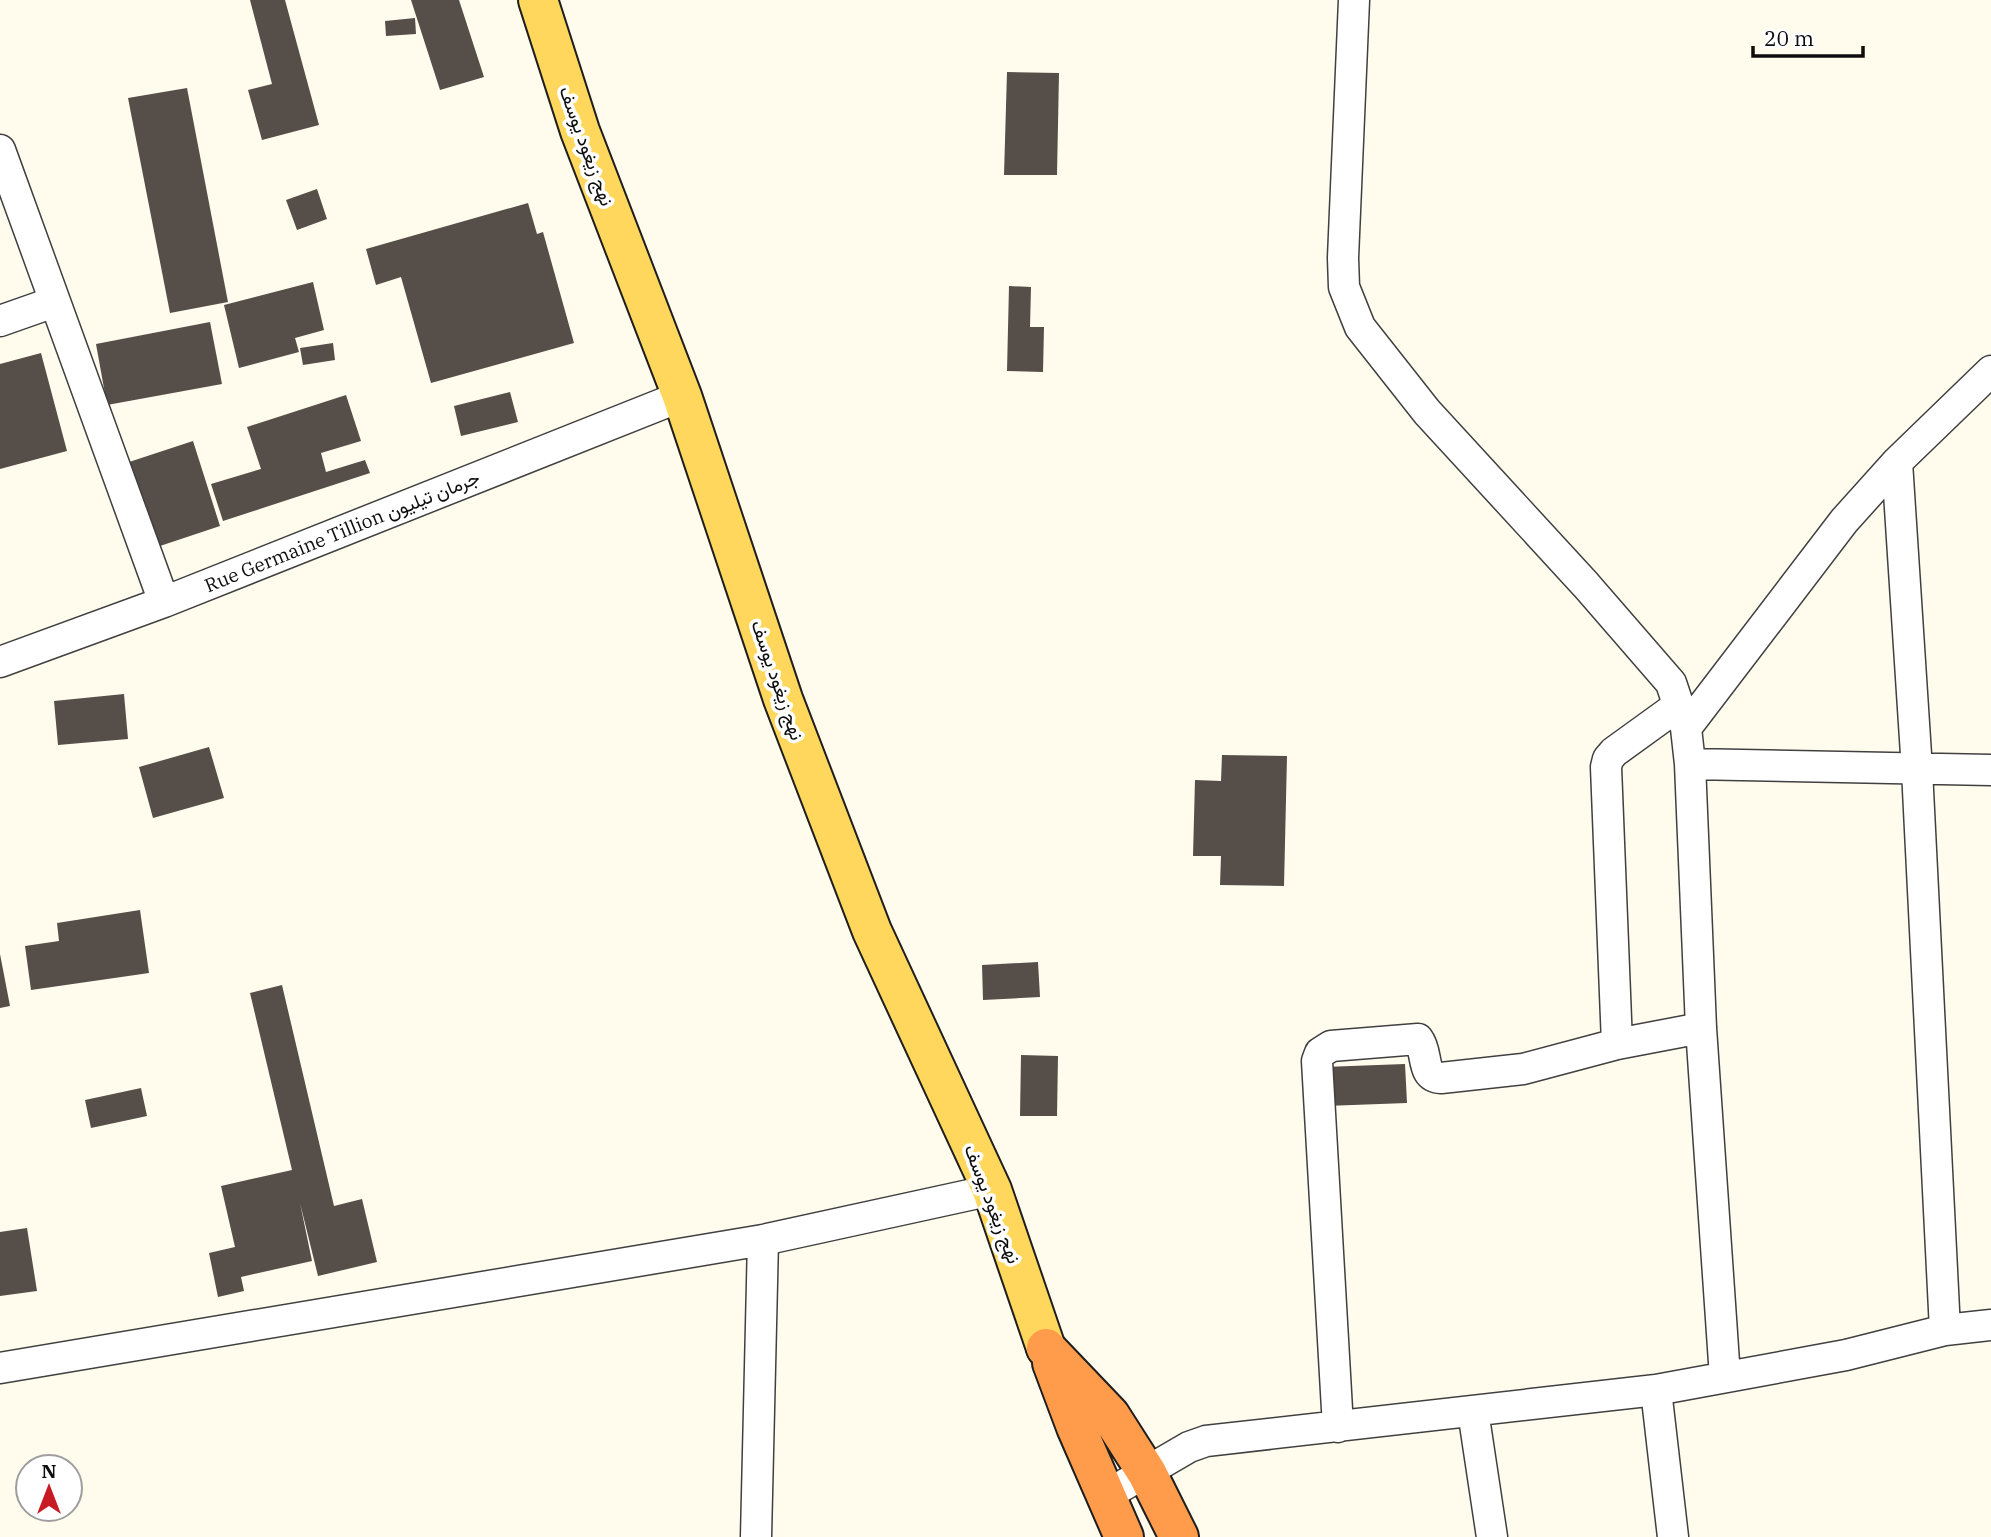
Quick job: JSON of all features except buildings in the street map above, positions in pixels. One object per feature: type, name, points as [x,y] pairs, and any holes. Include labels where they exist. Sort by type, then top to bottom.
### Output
[{"type":"highway","name":"نهج زيغود يوسف","points":[[1046,1348],[1110,1415],[1147,1473],[1179,1537]]},
{"type":"highway","name":"نهج زيغود يوسف","points":[[1046,1348],[1124,1537]]},
{"type":"main road","name":"نهج زيغود يوسف","points":[[538,0],[580,131],[682,396],[783,699],[872,931],[992,1190],[1046,1348]]},
{"type":"street","points":[[1354,0],[1342,258],[1345,287],[1352,311],[1360,327],[1427,412],[1586,585],[1679,705],[1690,764],[1701,1028],[1724,1377]]},
{"type":"street","points":[[0,150],[164,602]]},
{"type":"street","points":[[0,321],[54,302]]},
{"type":"street","points":[[1617,1044],[1606,767],[1608,759],[1679,705],[1897,462],[1991,372]]},
{"type":"street","name":"Rue Germaine Tillion جرمان تيليون","points":[[0,662],[164,602],[682,396]]},
{"type":"street","points":[[1897,462],[1917,770],[1945,1330]]},
{"type":"street","points":[[1690,764],[1991,770]]},
{"type":"street","points":[[1338,1427],[1317,1061],[1320,1054],[1331,1045],[1418,1040],[1423,1047],[1428,1073],[1433,1078],[1441,1078],[1523,1069],[1617,1044],[1701,1028]]},
{"type":"street","points":[[0,1368],[763,1240],[992,1190]]},
{"type":"street","points":[[756,1537],[763,1240]]},
{"type":"street","points":[[1105,1496],[1189,1447],[1206,1441],[1656,1390],[1846,1355],[1945,1330],[1991,1325]]},
{"type":"street","points":[[1656,1390],[1673,1537]]},
{"type":"street","points":[[1473,1411],[1492,1537]]}]
